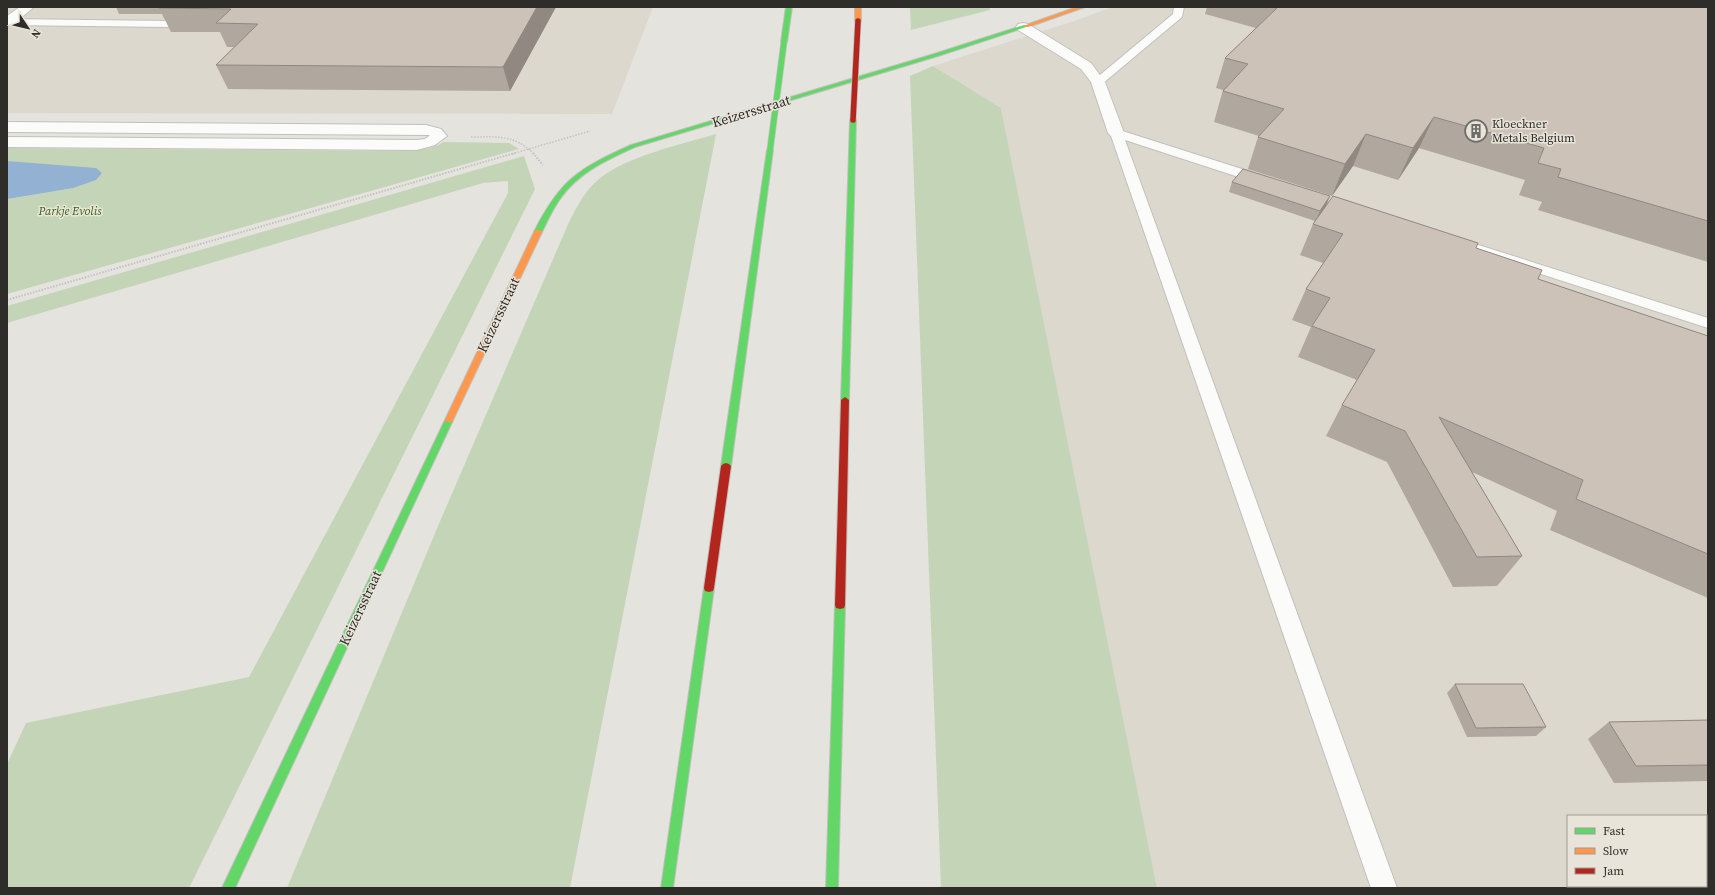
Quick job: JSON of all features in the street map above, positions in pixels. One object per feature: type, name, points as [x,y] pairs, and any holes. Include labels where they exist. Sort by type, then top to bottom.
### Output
[{"type":"main road","points":[[667,888],[789,7]]},
{"type":"main road","points":[[832,888],[853,120],[858,7]]},
{"type":"main road","name":"Keizersstraat","points":[[228,888],[529,250],[548,211],[567,183],[596,162],[633,146],[1023,27],[1082,7]]},
{"type":"street","points":[[7,22],[28,7]]},
{"type":"street","points":[[1023,27],[1086,66],[1098,82],[1116,133]]},
{"type":"street","points":[[7,127],[426,130],[436,132],[439,136],[430,142],[417,145],[7,142]]},
{"type":"lane","points":[[1098,82],[1178,15],[1179,7]]},
{"type":"lane","points":[[7,22],[170,24]]},
{"type":"lane","points":[[1116,133],[1276,184]]},
{"type":"lane","points":[[1116,133],[1384,888]]},
{"type":"lane","points":[[1450,240],[1708,323]]},
{"type":"path","points":[[7,300],[530,148],[518,140],[505,137],[439,136]]},
{"type":"shaded area","points":[[7,7],[653,7],[612,114],[7,113]]},
{"type":"shaded area","points":[[1113,7],[1708,7],[1708,888],[1157,888],[1001,108],[933,66]]},
{"type":"green space","points":[[910,7],[989,7],[990,10],[911,30]]},
{"type":"green space","points":[[933,66],[1001,108],[1157,888],[941,888],[910,76]]},
{"type":"green space","points":[[716,134],[570,888],[287,888],[438,526],[569,222],[578,205],[585,193],[594,183],[610,171],[623,164],[654,152]]},
{"type":"green space","name":"Parkje Evolis","points":[[444,142],[509,143],[519,149],[7,294],[7,148],[395,151],[427,149]]},
{"type":"green space","points":[[524,156],[535,189],[189,888],[7,888],[7,764],[26,723],[249,677],[508,193],[508,181],[483,183],[7,323],[7,306]]},
{"type":"water","points":[[7,161],[96,168],[102,173],[96,180],[73,188],[7,199]]},
{"type":"building","points":[[537,7],[503,67],[216,65],[258,24],[216,23],[231,9],[159,8]]},
{"type":"building","name":"Kloeckner Metals Belgium","points":[[1278,7],[1708,7],[1708,221],[1558,177],[1561,169],[1538,163],[1544,148],[1434,117],[1413,148],[1366,134],[1345,164],[1258,137],[1284,109],[1223,91],[1248,64],[1225,58]]},
{"type":"building","points":[[1243,169],[1330,196],[1320,211],[1232,182]]},
{"type":"building","points":[[1333,196],[1478,243],[1476,248],[1542,270],[1538,279],[1708,336],[1708,554],[1576,499],[1583,480],[1439,417],[1522,556],[1477,557],[1405,431],[1342,405],[1375,350],[1312,326],[1330,298],[1306,289],[1343,234],[1313,224]]},
{"type":"building","points":[[1455,684],[1523,684],[1546,727],[1476,728]]},
{"type":"building","points":[[1708,720],[1708,765],[1636,766],[1609,722]]},
{"type":"traffic: fast","points":[[784,42],[789,7]]},
{"type":"traffic: fast","points":[[538,232],[556,199],[575,177],[599,162],[633,146],[936,55],[1026,26]]},
{"type":"traffic: fast","points":[[770,150],[784,42]]},
{"type":"traffic: fast","points":[[845,400],[853,120]]},
{"type":"traffic: fast","points":[[726,466],[770,150]]},
{"type":"traffic: fast","points":[[228,888],[449,420]]},
{"type":"traffic: fast","points":[[667,888],[709,588]]},
{"type":"traffic: fast","points":[[832,888],[840,605]]},
{"type":"traffic: slow","points":[[858,7],[858,21]]},
{"type":"traffic: slow","points":[[1026,26],[1082,7]]},
{"type":"traffic: slow","points":[[449,420],[538,232]]},
{"type":"traffic: jam","points":[[853,120],[858,21]]},
{"type":"traffic: jam","points":[[840,605],[845,400]]},
{"type":"traffic: jam","points":[[709,588],[726,466]]},
{"type":"place","name":"Kloeckner Metals Belgium","points":[[1476,131]]}]
